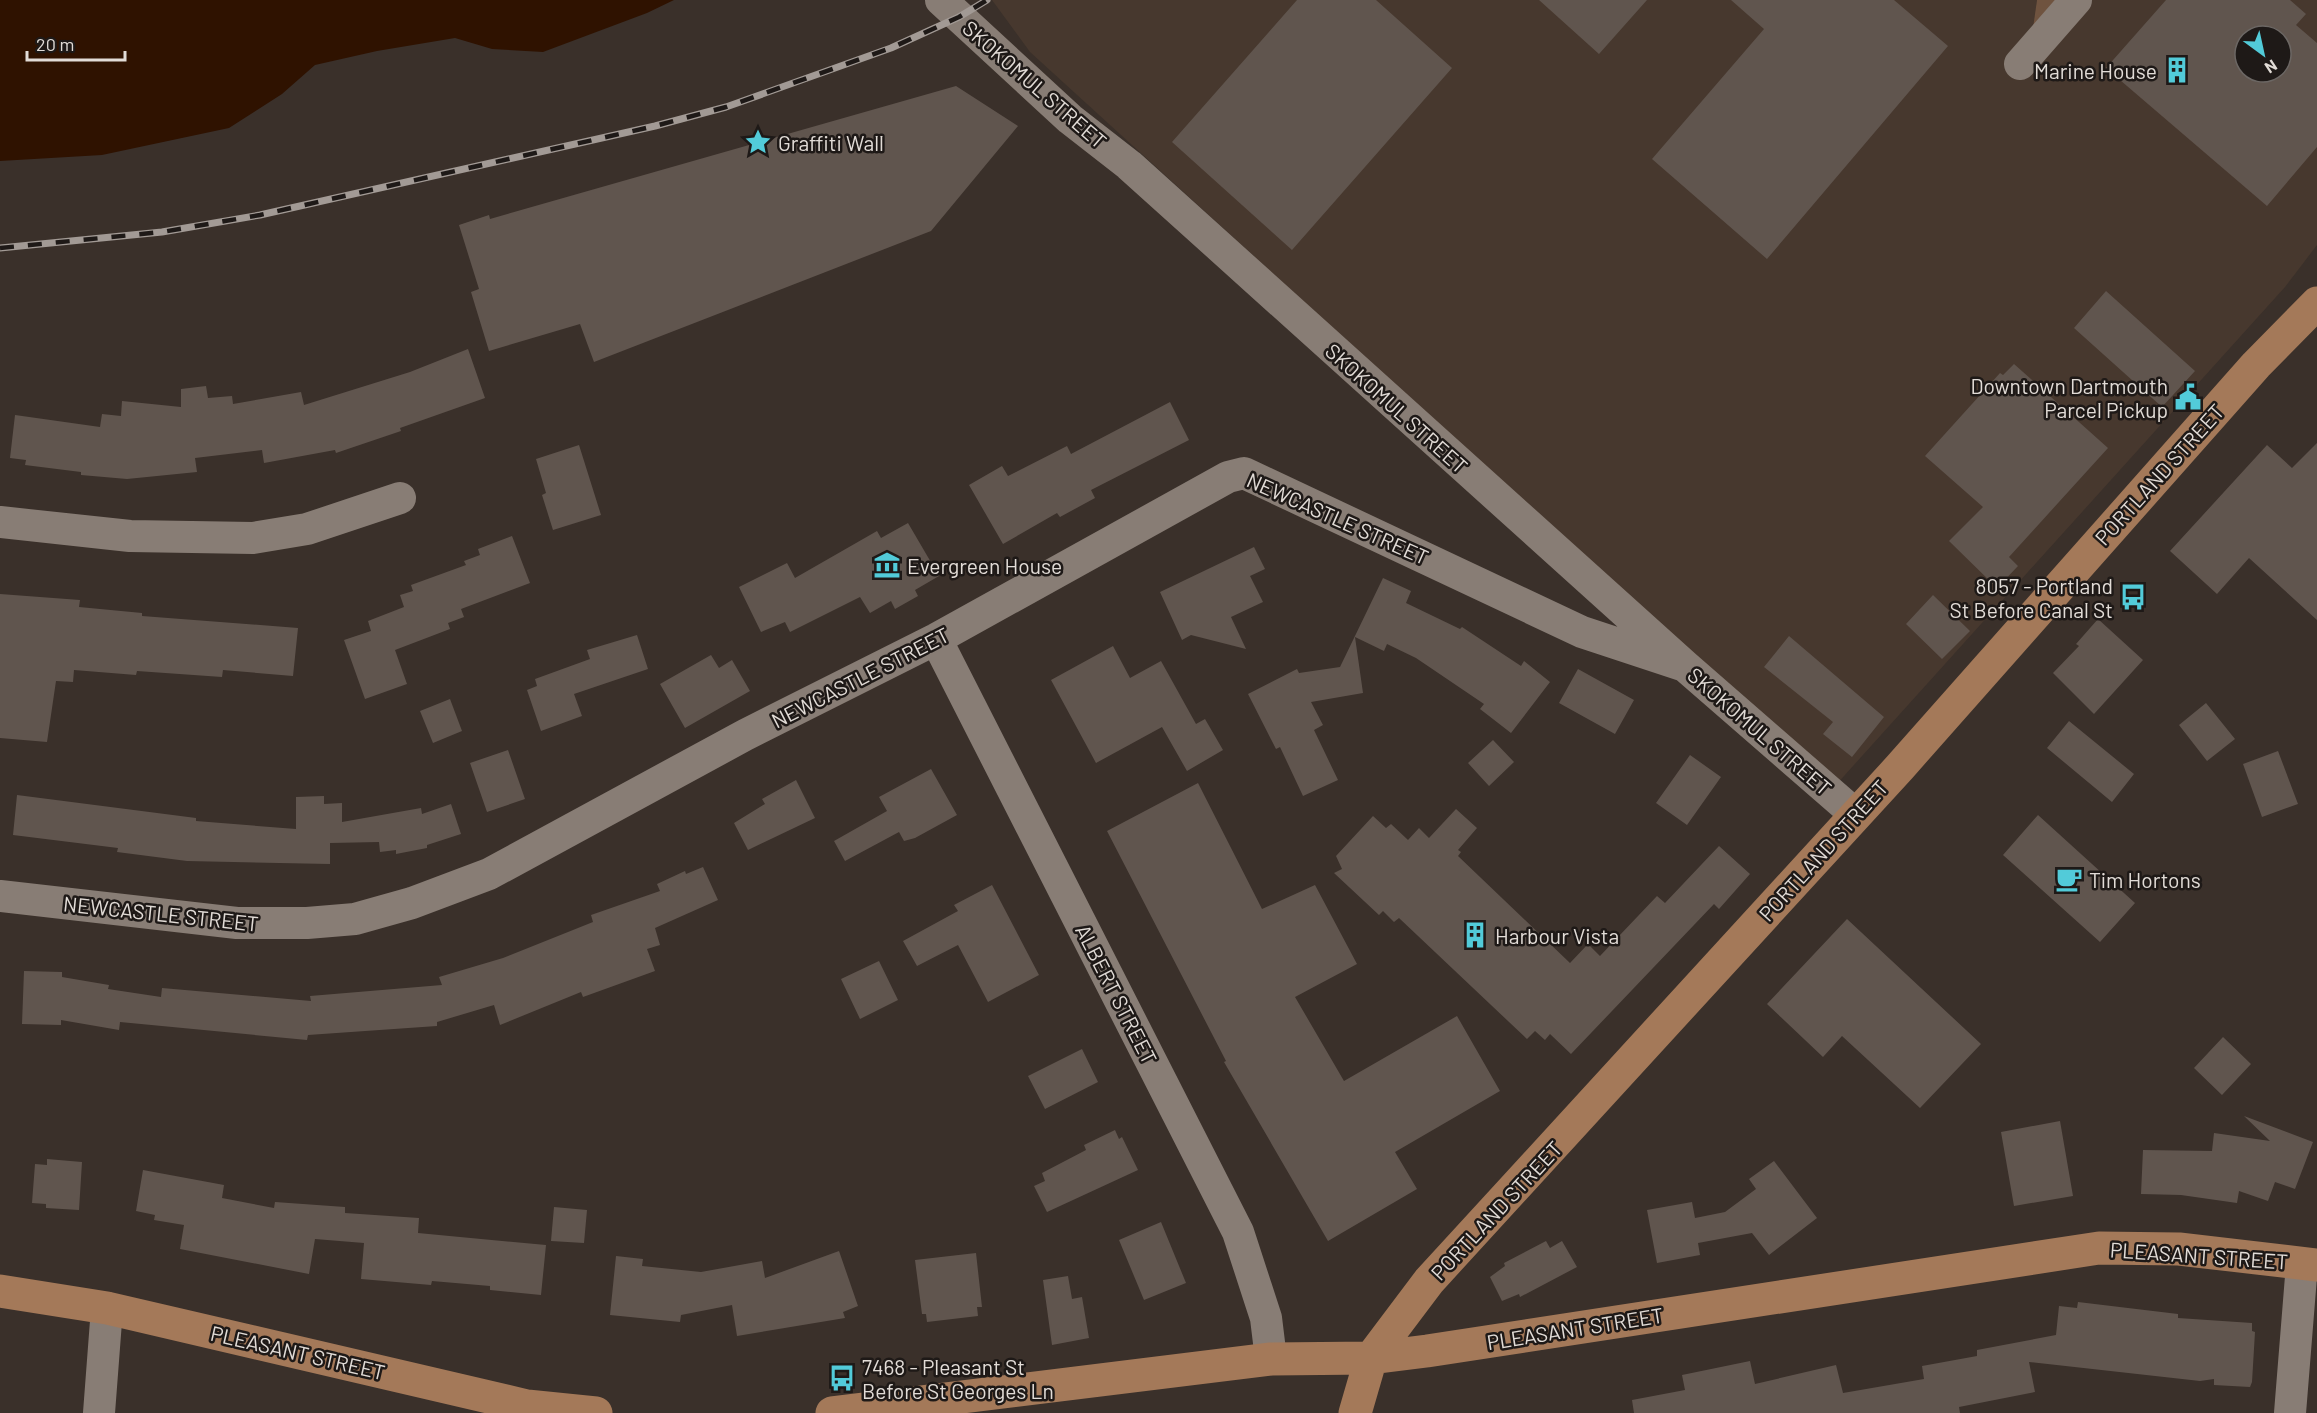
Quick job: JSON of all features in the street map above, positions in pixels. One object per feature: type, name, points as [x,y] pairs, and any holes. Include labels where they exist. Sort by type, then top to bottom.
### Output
[{"type":"main road","name":"PORTLAND STREET","points":[[1355,1413],[1371,1358],[1429,1281],[1687,1002],[2317,303]]},
{"type":"main road","points":[[2287,334],[2317,322]]},
{"type":"main road","name":"PLEASANT STREET","points":[[832,1413],[1271,1359],[1371,1358],[2099,1248],[2179,1249],[2309,1264]]},
{"type":"main road","name":"PLEASANT STREET","points":[[0,1291],[107,1308],[526,1409],[596,1413]]},
{"type":"street","name":"SKOKOMUL STREET","points":[[941,0],[1062,111],[1129,165],[1685,666],[1855,813]]},
{"type":"street","points":[[2020,64],[2076,0]]},
{"type":"street","name":"NEWCASTLE STREET","points":[[0,896],[237,923],[307,923],[355,919],[401,906],[489,874],[746,735],[936,639],[1228,477],[1244,473],[1582,632],[1685,666]]},
{"type":"street","points":[[0,522],[130,536],[253,538],[307,529],[400,498]]},
{"type":"street","name":"ALBERT STREET","points":[[936,639],[1238,1232],[1266,1318],[1271,1359]]},
{"type":"street","points":[[2290,1413],[2309,1264]]},
{"type":"street","points":[[99,1413],[107,1308]]},
{"type":"shaded area","points":[[0,0],[674,0],[647,13],[543,52],[492,49],[455,38],[377,51],[315,65],[282,94],[229,128],[102,155],[0,161]]},
{"type":"shaded area","points":[[992,0],[2037,0],[2029,54],[2068,0],[2317,0],[2317,245],[2285,287],[1835,786],[1030,52]]},
{"type":"shaded area","points":[[2037,0],[2068,0],[2029,55]]},
{"type":"building","points":[[1297,0],[1376,0],[1452,68],[1292,250],[1172,142]]},
{"type":"building","points":[[1539,0],[1647,0],[1599,54]]},
{"type":"building","points":[[1731,0],[1894,0],[1948,46],[1767,259],[1652,159],[1764,29]]},
{"type":"building","points":[[2166,0],[2290,0],[2306,14],[2296,25],[2317,43],[2317,147],[2267,206],[2106,68]]},
{"type":"building","points":[[956,86],[1018,126],[931,231],[594,362],[580,324],[489,351],[471,292],[479,289],[459,225],[489,215],[490,219]]},
{"type":"building","points":[[2106,291],[2195,371],[2162,407],[2074,328]]},
{"type":"building","points":[[468,349],[485,398],[400,428],[401,431],[336,453],[335,450],[264,463],[262,450],[195,458],[197,472],[127,479],[81,475],[81,472],[25,465],[26,460],[10,458],[15,415],[100,427],[102,414],[121,416],[122,401],[181,407],[181,389],[206,386],[208,398],[232,396],[233,404],[301,392],[304,405],[410,372]]},
{"type":"building","points":[[2014,364],[2108,448],[2009,557],[2018,566],[1997,588],[1949,541],[1983,507],[1925,456],[2000,373],[2003,375]]},
{"type":"building","points":[[1170,402],[1189,440],[1091,490],[1095,498],[1060,517],[1057,513],[1003,544],[969,485],[1002,466],[1008,476],[1067,446],[1071,454]]},
{"type":"building","points":[[2317,443],[2317,620],[2249,558],[2217,594],[2170,551],[2267,445],[2292,468]]},
{"type":"building","points":[[579,445],[601,515],[553,530],[542,495],[546,493],[536,459]]},
{"type":"building","points":[[908,523],[939,576],[915,590],[918,596],[895,609],[891,601],[870,613],[860,597],[790,632],[785,622],[761,632],[739,587],[787,563],[795,578],[877,531],[881,538]]},
{"type":"building","points":[[512,536],[530,583],[461,609],[464,617],[448,623],[450,629],[395,650],[407,684],[365,699],[344,640],[371,631],[368,621],[404,607],[400,595],[413,591],[411,585],[466,565],[464,561],[480,555],[478,549]]},
{"type":"building","points":[[1254,547],[1265,569],[1250,576],[1263,602],[1231,617],[1246,649],[1191,635],[1182,640],[1160,592]]},
{"type":"building","points":[[1383,578],[1411,591],[1406,603],[1460,629],[1462,627],[1521,666],[1524,661],[1550,682],[1511,733],[1480,709],[1484,704],[1416,658],[1387,644],[1384,651],[1355,637],[1363,693],[1311,702],[1323,725],[1314,730],[1338,780],[1303,796],[1280,747],[1276,749],[1248,694],[1297,669],[1299,673],[1340,667]]},
{"type":"building","points":[[0,594],[80,600],[79,607],[142,613],[142,616],[298,628],[293,676],[223,670],[222,677],[137,671],[136,675],[74,670],[73,682],[56,681],[47,742],[0,738]]},
{"type":"building","points":[[1933,595],[1970,631],[1942,659],[1906,624]]},
{"type":"building","points":[[2098,619],[2143,660],[2094,714],[2053,673],[2079,646],[2076,644]]},
{"type":"building","points":[[637,635],[648,669],[574,694],[582,716],[541,731],[527,690],[537,686],[535,679],[590,659],[587,650]]},
{"type":"building","points":[[1789,636],[1884,717],[1852,757],[1823,734],[1833,722],[1764,667]]},
{"type":"building","points":[[1113,646],[1130,678],[1161,661],[1196,724],[1205,719],[1223,750],[1187,771],[1162,727],[1096,763],[1051,680]]},
{"type":"building","points":[[711,655],[719,668],[732,660],[750,691],[685,728],[660,684]]},
{"type":"building","points":[[1578,669],[1634,700],[1615,734],[1559,703]]},
{"type":"building","points":[[450,699],[462,731],[433,743],[420,711]]},
{"type":"building","points":[[2206,703],[2235,739],[2207,761],[2179,725]]},
{"type":"building","points":[[2069,721],[2134,774],[2112,802],[2047,748]]},
{"type":"building","points":[[1493,740],[1514,762],[1489,786],[1468,763]]},
{"type":"building","points":[[508,750],[525,799],[487,812],[470,763]]},
{"type":"building","points":[[2278,751],[2298,804],[2262,817],[2243,764]]},
{"type":"building","points":[[1690,755],[1721,777],[1687,825],[1656,803]]},
{"type":"building","points":[[931,769],[957,815],[915,838],[904,841],[899,832],[845,861],[834,841],[887,811],[879,797]]},
{"type":"building","points":[[796,780],[815,818],[748,850],[734,823],[765,804],[762,799]]},
{"type":"building","points":[[1198,783],[1262,909],[1315,885],[1357,964],[1295,997],[1344,1081],[1457,1016],[1500,1091],[1395,1152],[1417,1189],[1328,1241],[1224,1062],[1226,1061],[1107,831]]},
{"type":"building","points":[[17,795],[196,818],[196,821],[296,829],[296,797],[324,796],[324,804],[342,803],[342,822],[421,808],[422,814],[451,804],[461,834],[427,845],[427,848],[396,854],[396,850],[380,852],[379,842],[330,843],[330,864],[187,861],[117,852],[118,848],[13,835]]},
{"type":"building","name":"Harbour Vista","points":[[1456,809],[1477,828],[1458,850],[1461,852],[1458,856],[1570,963],[1588,944],[1600,956],[1657,896],[1665,903],[1719,846],[1750,874],[1719,909],[1714,904],[1571,1054],[1550,1034],[1545,1040],[1535,1031],[1527,1039],[1399,918],[1394,922],[1383,911],[1379,915],[1334,873],[1342,869],[1336,856],[1373,816],[1386,828],[1391,824],[1408,840],[1419,828],[1429,838]]},
{"type":"building","name":"Tim Hortons","points":[[2038,815],[2135,903],[2100,942],[2003,855]]},
{"type":"building","points":[[703,867],[718,900],[655,928],[660,945],[647,949],[655,971],[583,997],[581,992],[500,1025],[494,1005],[437,1022],[437,1026],[308,1035],[307,1040],[120,1022],[119,1030],[61,1020],[61,1025],[22,1024],[24,971],[62,972],[62,977],[109,985],[108,989],[161,997],[162,988],[311,1001],[310,996],[442,985],[439,977],[503,958],[593,922],[591,915],[660,891],[657,884],[685,871],[686,874]]},
{"type":"building","points":[[992,885],[1039,975],[988,1002],[958,945],[917,966],[903,941],[958,911],[954,905]]},
{"type":"building","points":[[1847,919],[1981,1044],[1920,1108],[1842,1036],[1823,1057],[1767,1004]]},
{"type":"building","points":[[879,961],[898,1000],[860,1019],[841,979]]},
{"type":"building","points":[[2223,1037],[2251,1064],[2222,1095],[2194,1068]]},
{"type":"building","points":[[1082,1049],[1098,1082],[1045,1109],[1028,1076]]},
{"type":"building","points":[[2244,1116],[2313,1142],[2295,1189],[2275,1182],[2268,1201],[2239,1191],[2237,1203],[2181,1195],[2141,1194],[2143,1150],[2212,1151],[2214,1133],[2270,1141]]},
{"type":"building","points":[[2060,1121],[2073,1196],[2014,1206],[2001,1132]]},
{"type":"building","points":[[1115,1130],[1119,1139],[1122,1137],[1138,1170],[1047,1212],[1034,1186],[1045,1181],[1042,1173],[1086,1150],[1084,1145]]},
{"type":"building","points":[[47,1159],[82,1162],[79,1210],[46,1208],[46,1204],[32,1203],[35,1164],[47,1165]]},
{"type":"building","points":[[1774,1161],[1817,1218],[1769,1255],[1752,1233],[1698,1243],[1700,1255],[1657,1263],[1647,1210],[1692,1202],[1695,1218],[1725,1212],[1756,1189],[1749,1179]]},
{"type":"building","points":[[143,1170],[224,1185],[222,1198],[274,1208],[275,1202],[345,1207],[345,1213],[419,1218],[418,1233],[546,1245],[541,1295],[490,1290],[490,1286],[432,1281],[431,1285],[361,1279],[364,1243],[315,1239],[309,1274],[180,1249],[184,1225],[154,1220],[155,1215],[136,1211]]},
{"type":"building","points":[[554,1207],[587,1210],[584,1243],[551,1241]]},
{"type":"building","points":[[1161,1222],[1186,1283],[1144,1300],[1119,1240]]},
{"type":"building","points":[[1546,1241],[1550,1248],[1562,1241],[1577,1267],[1520,1297],[1519,1294],[1502,1301],[1490,1277],[1505,1266],[1504,1263]]},
{"type":"building","points":[[839,1251],[858,1306],[843,1312],[845,1318],[737,1336],[732,1305],[681,1315],[680,1322],[610,1315],[616,1256],[643,1259],[642,1266],[701,1272],[762,1261],[765,1278]]},
{"type":"building","points":[[976,1253],[982,1307],[977,1307],[978,1316],[927,1322],[926,1314],[922,1314],[915,1260]]},
{"type":"building","points":[[1068,1276],[1072,1299],[1082,1297],[1089,1338],[1052,1345],[1043,1280]]},
{"type":"building","points":[[2078,1302],[2178,1314],[2178,1318],[2252,1323],[2252,1331],[2255,1332],[2250,1387],[2214,1385],[2214,1379],[2200,1381],[2029,1362],[2035,1392],[1959,1407],[1960,1413],[1634,1413],[1632,1400],[1685,1390],[1682,1375],[1750,1361],[1755,1384],[1836,1365],[1843,1393],[1924,1379],[1922,1366],[1977,1356],[1977,1350],[2056,1335],[2059,1306],[2077,1308]]},
{"type":"railway","points":[[0,248],[162,232],[260,215],[655,126],[726,107],[891,48],[959,17],[987,0]]},
{"type":"place","name":"Marine House","points":[[2177,70]]},
{"type":"place","name":"Graffiti Wall","points":[[758,142]]},
{"type":"place","name":"Downtown Dartmouth Parcel Pickup","points":[[2188,397]]},
{"type":"place","name":"Evergreen House","points":[[887,565]]},
{"type":"place","name":"8057 - Portland St Before Canal St","points":[[2133,597]]},
{"type":"place","name":"Tim Hortons","points":[[2069,879]]},
{"type":"place","name":"Harbour Vista","points":[[1475,935]]},
{"type":"place","name":"7468 - Pleasant St Before St Georges Ln","points":[[842,1378]]}]
